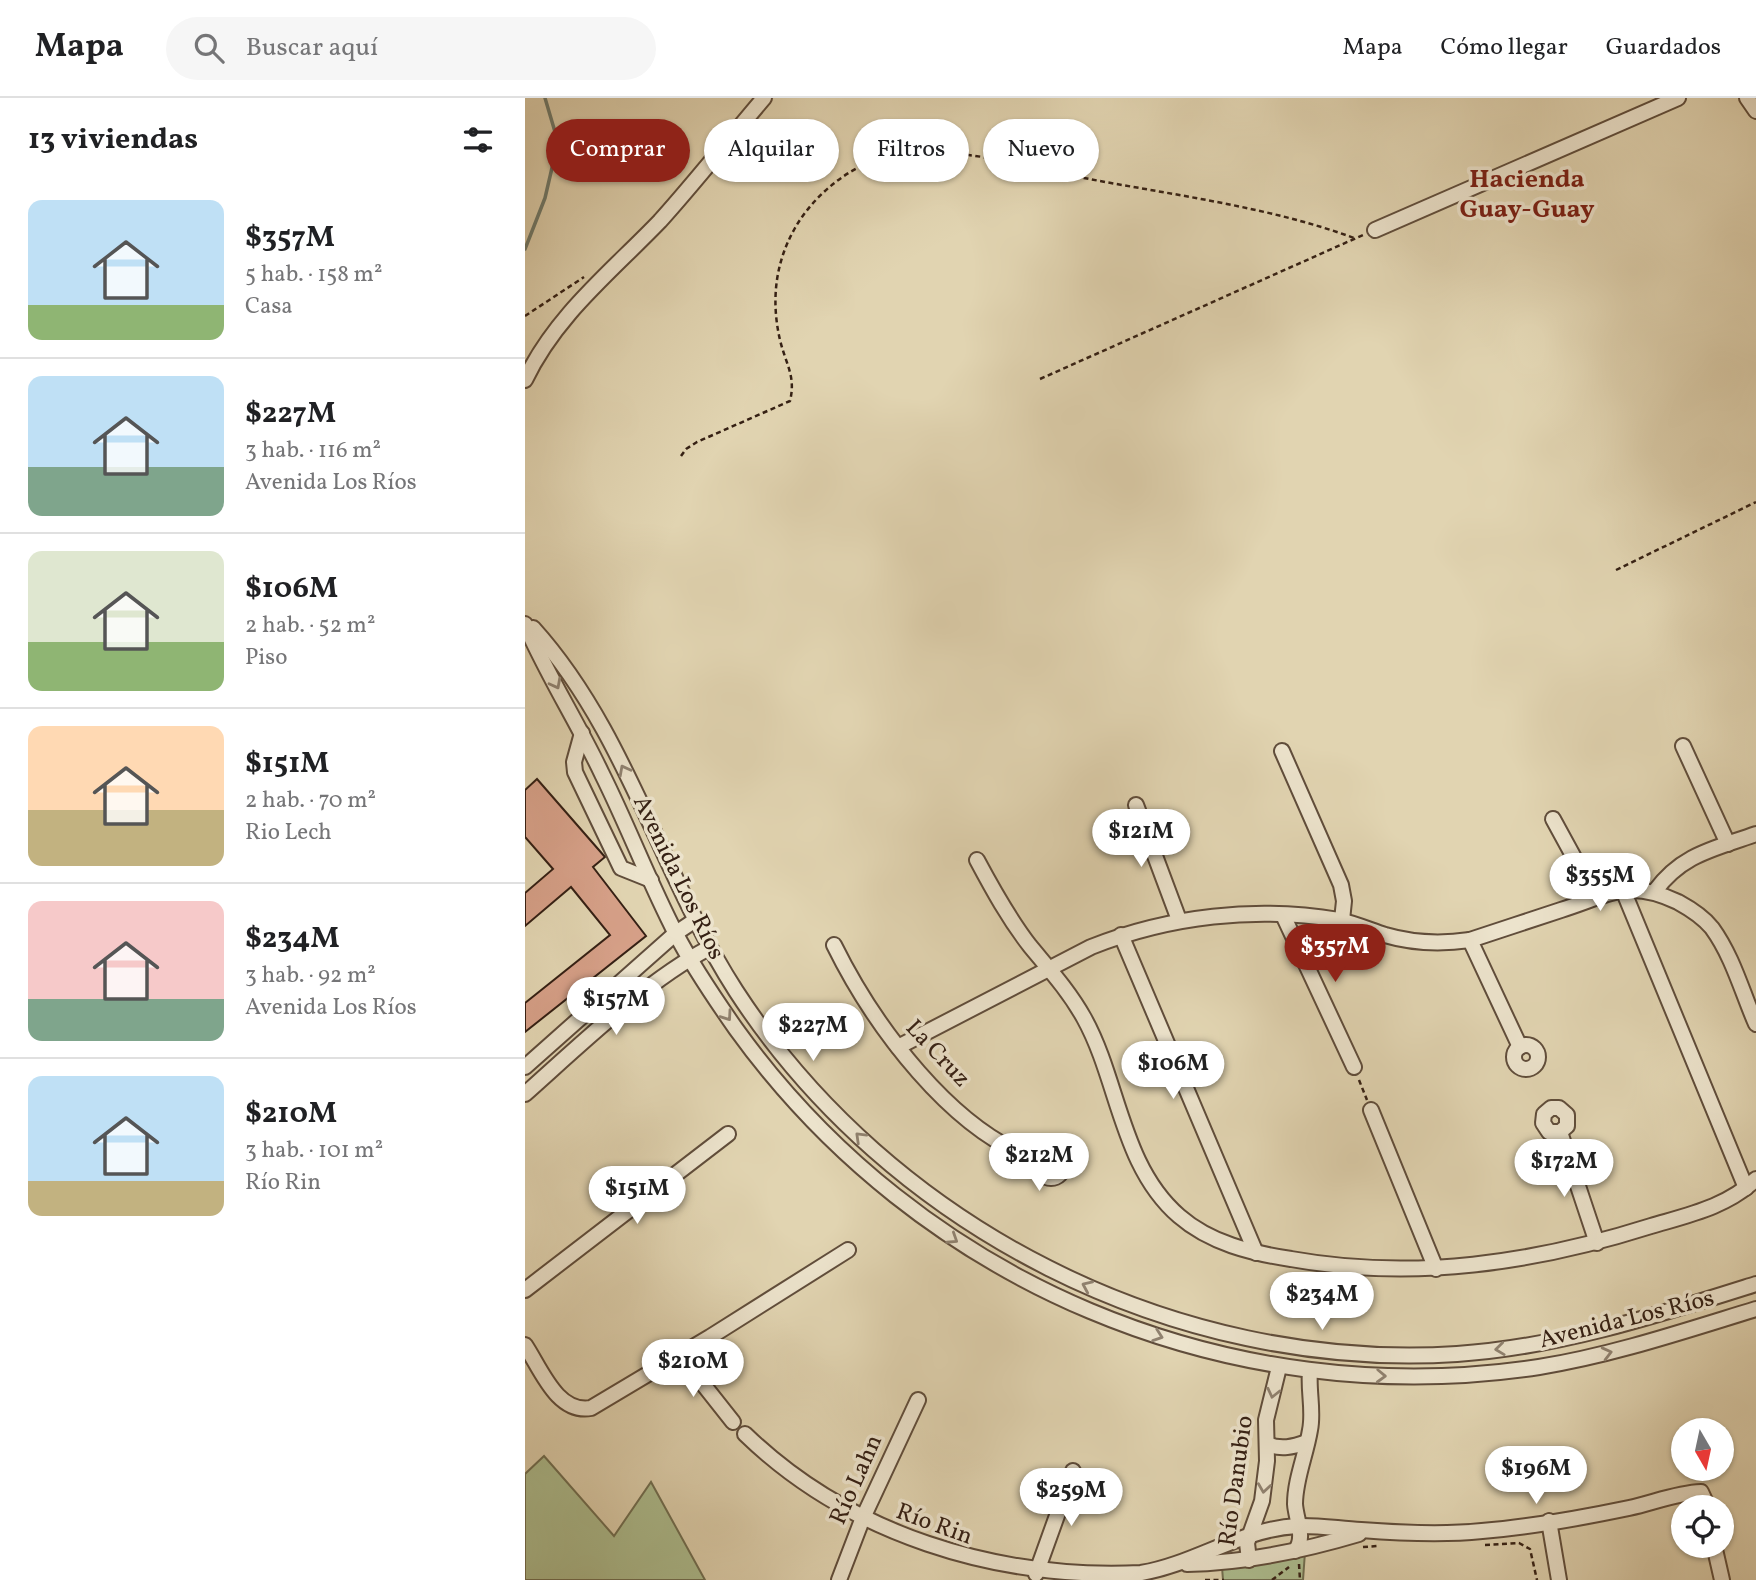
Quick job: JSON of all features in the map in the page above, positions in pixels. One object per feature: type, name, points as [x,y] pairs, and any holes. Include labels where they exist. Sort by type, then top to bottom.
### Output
[{"type":"street","points":[[525,380],[562,320],[683,195],[764,98]]},
{"type":"street","points":[[1375,230],[1678,98]]},
{"type":"street","points":[[1747,98],[1756,111]]},
{"type":"street","name":"Avenida Los Ríos","points":[[525,621],[530,647],[573,715],[675,933],[732,1024],[783,1088],[833,1141],[898,1199],[975,1252],[1049,1293],[1125,1325],[1202,1350],[1279,1367],[1361,1376],[1431,1376],[1537,1367],[1630,1348],[1756,1309]]},
{"type":"street","name":"Avenida Los Ríos","points":[[525,621],[573,677],[639,801],[709,948],[756,1019],[800,1075],[859,1137],[911,1183],[987,1234],[1047,1267],[1118,1299],[1209,1329],[1283,1345],[1396,1355],[1458,1354],[1577,1336],[1649,1318],[1756,1284]]},
{"type":"street","points":[[573,715],[589,706]]},
{"type":"street","points":[[582,733],[574,762],[575,772],[621,868],[651,880]]},
{"type":"street","points":[[1683,746],[1728,844]]},
{"type":"street","points":[[1282,751],[1342,885],[1342,920]]},
{"type":"street","points":[[1136,805],[1179,920]]},
{"type":"street","points":[[1553,819],[1595,897]]},
{"type":"street","points":[[1655,891],[1669,872],[1687,859],[1756,834]]},
{"type":"street","points":[[977,860],[1014,923],[1051,968],[1089,1027],[1127,1134],[1159,1194],[1180,1217],[1206,1234],[1256,1253],[1331,1265],[1436,1269],[1519,1260],[1597,1243],[1714,1206],[1751,1183],[1623,890]]},
{"type":"street","points":[[898,1047],[1121,935],[1179,920],[1283,915],[1342,920],[1388,936],[1446,943],[1470,940],[1623,890],[1655,891],[1686,906],[1710,925],[1730,957],[1754,1017]]},
{"type":"street","points":[[1283,915],[1354,1067]]},
{"type":"street","points":[[525,1068],[675,933],[695,921]]},
{"type":"street","points":[[1121,935],[1256,1253]]},
{"type":"street","points":[[1470,940],[1520,1047]]},
{"type":"street","name":"La Cruz","points":[[834,946],[863,1000],[898,1047],[937,1091],[971,1121],[1014,1151],[1039,1161]]},
{"type":"street","points":[[525,1094],[607,1022],[690,958],[709,948]]},
{"type":"street","points":[[595,1006],[607,1022]]},
{"type":"street","points":[[1371,1110],[1436,1269]]},
{"type":"street","points":[[1560,1132],[1597,1243]]},
{"type":"street","points":[[525,1290],[728,1134]]},
{"type":"street","points":[[898,1199],[911,1183]]},
{"type":"street","points":[[525,1345],[562,1402],[581,1410],[591,1408],[848,1250]]},
{"type":"street","points":[[1202,1350],[1203,1336],[1209,1329]]},
{"type":"street","points":[[680,1355],[733,1422]]},
{"type":"street","name":"Río Danubio","points":[[1249,1560],[1247,1544],[1262,1501],[1267,1444],[1266,1420],[1279,1367]]},
{"type":"street","points":[[1295,1551],[1300,1544],[1296,1486],[1311,1428],[1310,1371]]},
{"type":"street","name":"Río Lahn","points":[[839,1580],[862,1520],[918,1400]]},
{"type":"street","name":"Río Rin","points":[[745,1434],[802,1483],[862,1520],[941,1554],[1010,1576],[1141,1573],[1178,1564],[1250,1534],[1298,1526],[1369,1531],[1479,1531],[1604,1514],[1671,1497]]},
{"type":"street","points":[[1267,1444],[1276,1448],[1293,1447],[1307,1442]]},
{"type":"street","points":[[1036,1574],[1073,1471]]},
{"type":"street","name":"Río Rin","points":[[1676,1495],[1700,1492],[1702,1495]]},
{"type":"street","points":[[1549,1521],[1559,1580]]},
{"type":"street","name":"Río Rin","points":[[1178,1564],[1233,1563],[1295,1551],[1369,1531]]},
{"type":"street","points":[[1717,1558],[1722,1580]]},
{"type":"path","points":[[681,456],[697,442],[790,401],[794,383],[780,340],[773,298],[777,270],[795,228],[823,190],[864,166],[892,155],[926,151],[970,156],[1199,200],[1324,227],[1354,238]]},
{"type":"path","points":[[1040,379],[1375,230]]},
{"type":"path","points":[[525,316],[590,274]]},
{"type":"path","points":[[1616,570],[1756,502]]},
{"type":"path","points":[[1354,1067],[1371,1110]]},
{"type":"path","points":[[1477,1544],[1492,1546],[1519,1543],[1530,1549],[1538,1580]]},
{"type":"path","points":[[1362,1547],[1385,1545]]},
{"type":"path","points":[[1272,1580],[1290,1566],[1308,1560]]},
{"type":"path","points":[[1205,1580],[1224,1580]]},
{"type":"green space","points":[[544,1456],[614,1536],[651,1482],[705,1580],[525,1580],[525,1474]]},
{"type":"green space","points":[[1305,1552],[1303,1580],[1223,1580],[1222,1567]]},
{"type":"building","points":[[537,779],[605,857],[593,867],[646,936],[525,1032],[525,1003],[610,935],[571,887],[525,926],[525,893],[553,869],[525,837],[525,790]]},
{"type":"waterway","points":[[525,249],[545,198],[558,142],[545,98]]},
{"type":"district","name":"Hacienda Guay-Guay","points":[[1527,195]]}]
